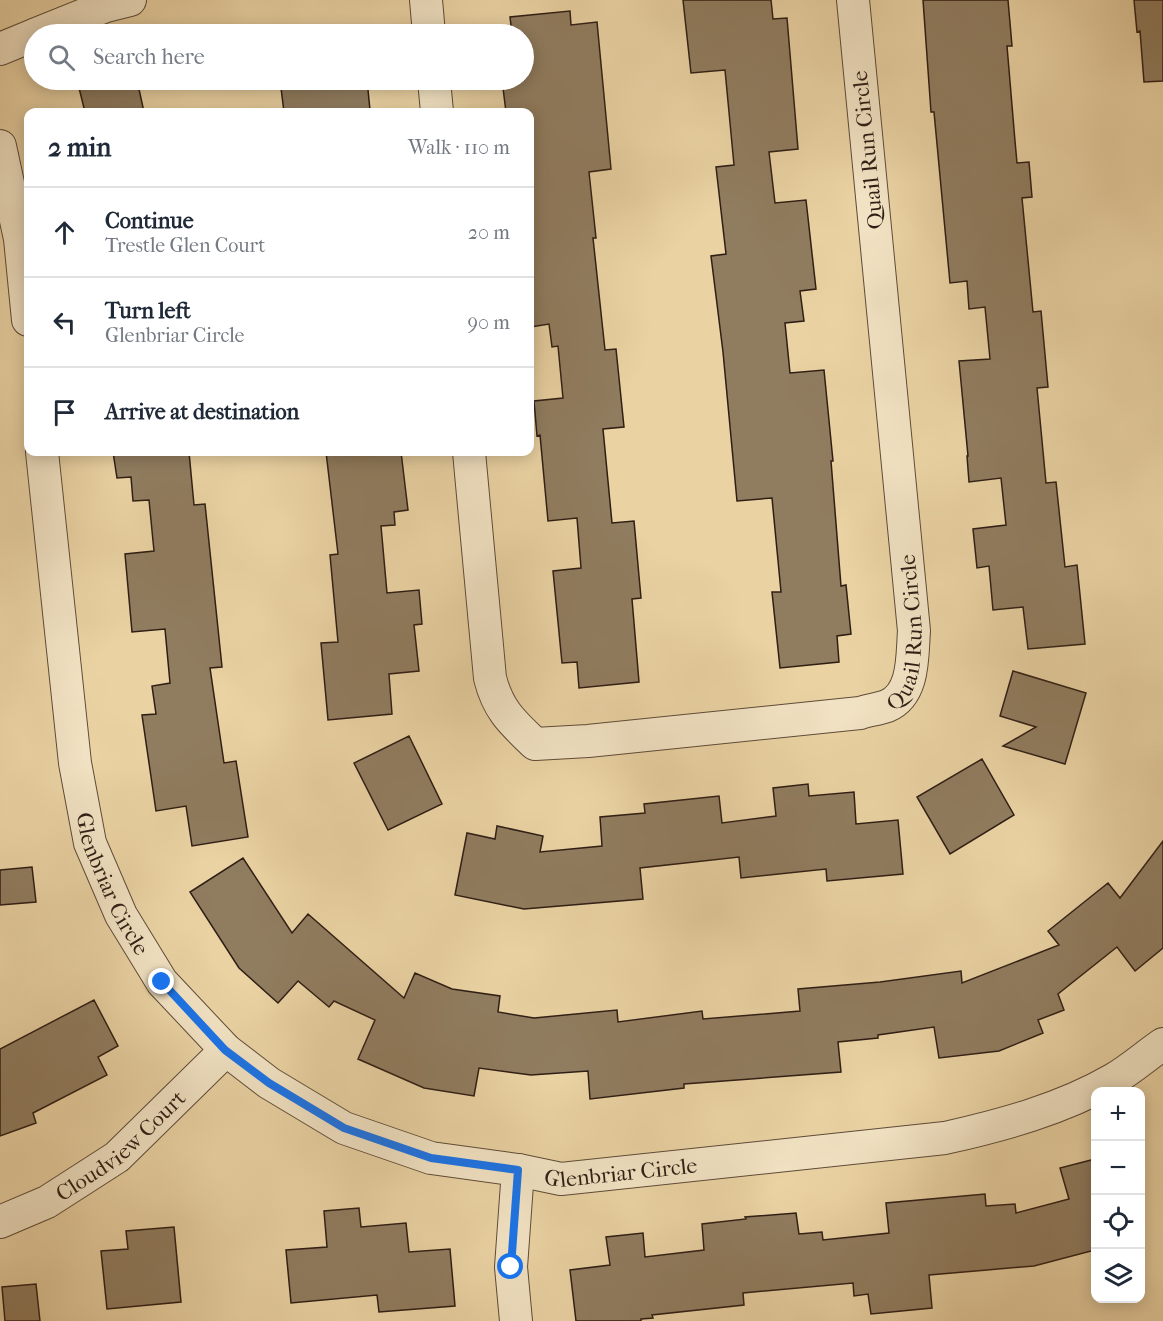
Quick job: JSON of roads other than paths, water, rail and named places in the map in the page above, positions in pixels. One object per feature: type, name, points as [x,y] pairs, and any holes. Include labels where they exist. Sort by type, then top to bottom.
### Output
[{"type":"street","points":[[62,24],[106,6],[130,0]]},
{"type":"street","points":[[426,0],[428,24]]},
{"type":"street","name":"Quail Run Circle","points":[[469,456],[490,678],[495,696],[506,716],[535,744],[588,741],[860,712],[888,706],[899,698],[909,679],[914,630],[853,0]]},
{"type":"street","points":[[0,50],[24,40]]},
{"type":"street","points":[[435,90],[437,108]]},
{"type":"street","points":[[0,146],[20,239],[24,280]]},
{"type":"street","name":"Glenbriar Circle","points":[[42,456],[75,763],[90,843],[121,915],[162,982],[225,1050],[269,1083],[344,1128],[431,1158],[518,1170],[561,1179],[945,1138],[1004,1124],[1064,1103],[1115,1078],[1163,1044]]},
{"type":"street","name":"Cloudview Court","points":[[0,1222],[47,1202],[117,1157],[225,1050]]},
{"type":"street","points":[[516,1321],[511,1267],[518,1170]]}]
